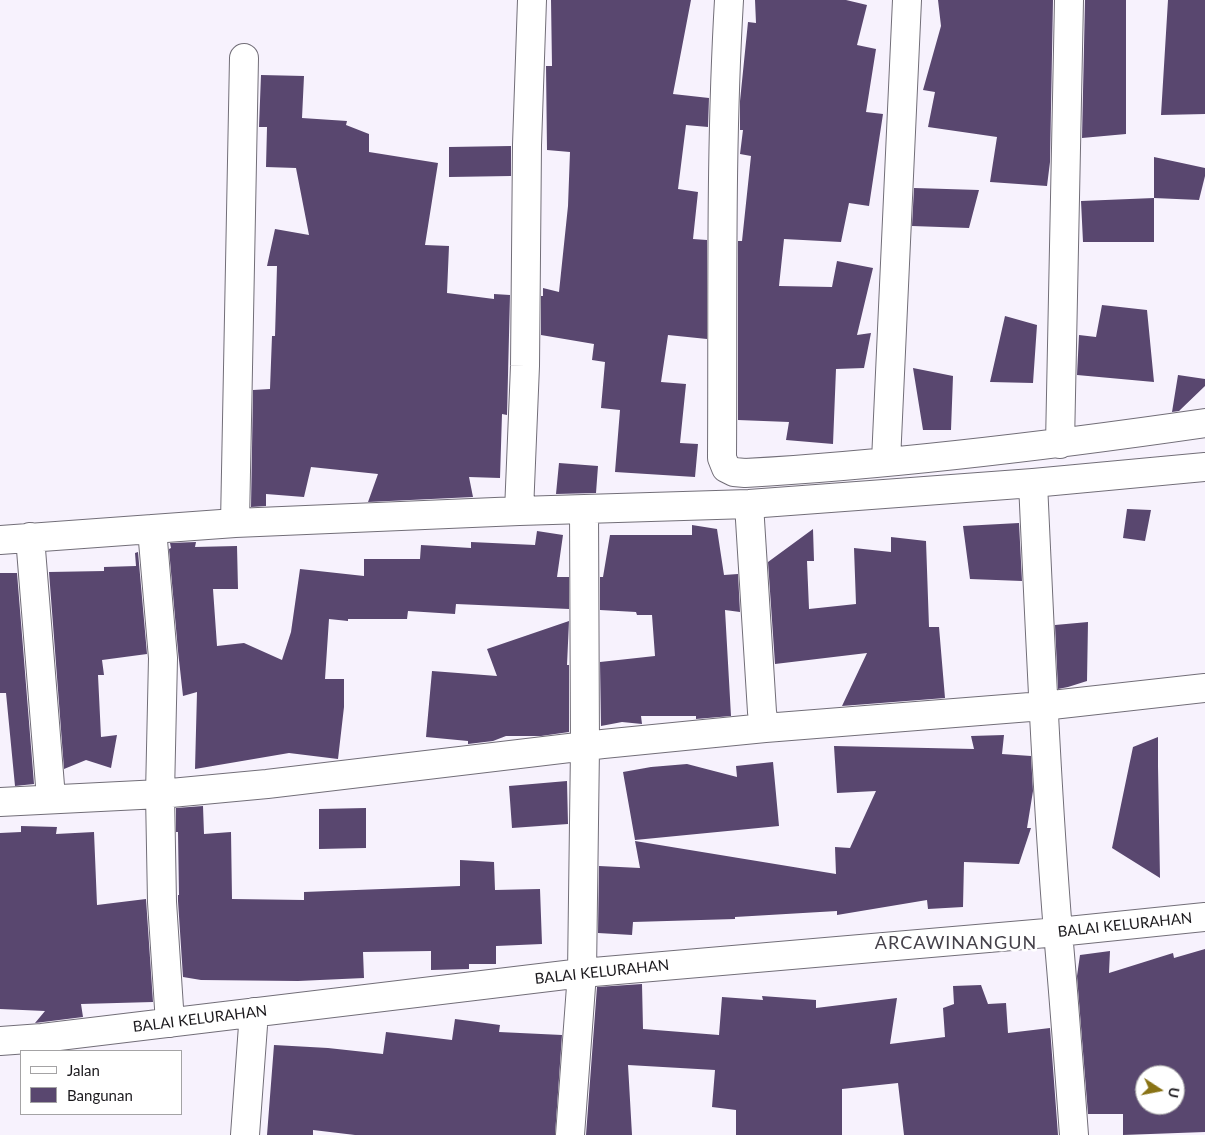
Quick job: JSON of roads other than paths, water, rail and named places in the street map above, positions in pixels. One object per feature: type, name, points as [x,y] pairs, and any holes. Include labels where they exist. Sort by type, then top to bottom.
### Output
[{"type":"street","points":[[518,511],[525,366],[527,145],[532,0]]},
{"type":"street","points":[[728,0],[724,78],[722,219],[722,458],[726,468],[734,472],[745,473],[886,461],[1060,444],[1205,423]]},
{"type":"street","points":[[886,461],[907,0]]},
{"type":"street","points":[[1060,444],[1069,0]]},
{"type":"street","points":[[235,523],[244,58]]},
{"type":"street","points":[[0,540],[235,523],[518,511],[749,504],[1033,483],[1205,467]]},
{"type":"street","points":[[1033,483],[1043,706],[1074,1135]]},
{"type":"street","points":[[749,504],[765,728]]},
{"type":"street","points":[[570,1135],[582,973],[585,746],[584,510]]},
{"type":"street","points":[[152,529],[162,658],[160,794],[162,902],[170,1023]]},
{"type":"street","points":[[30,537],[51,798]]},
{"type":"street","points":[[0,802],[160,794],[267,784],[585,746],[765,728],[1043,706],[1205,688]]},
{"type":"street","name":"BALAI KELURAHAN","points":[[0,1041],[42,1038],[582,973],[1058,932],[1205,917]]},
{"type":"street","points":[[245,1135],[254,1012]]},
{"type":"district","name":"ARCAWINANGUN","points":[[956,943]]}]
